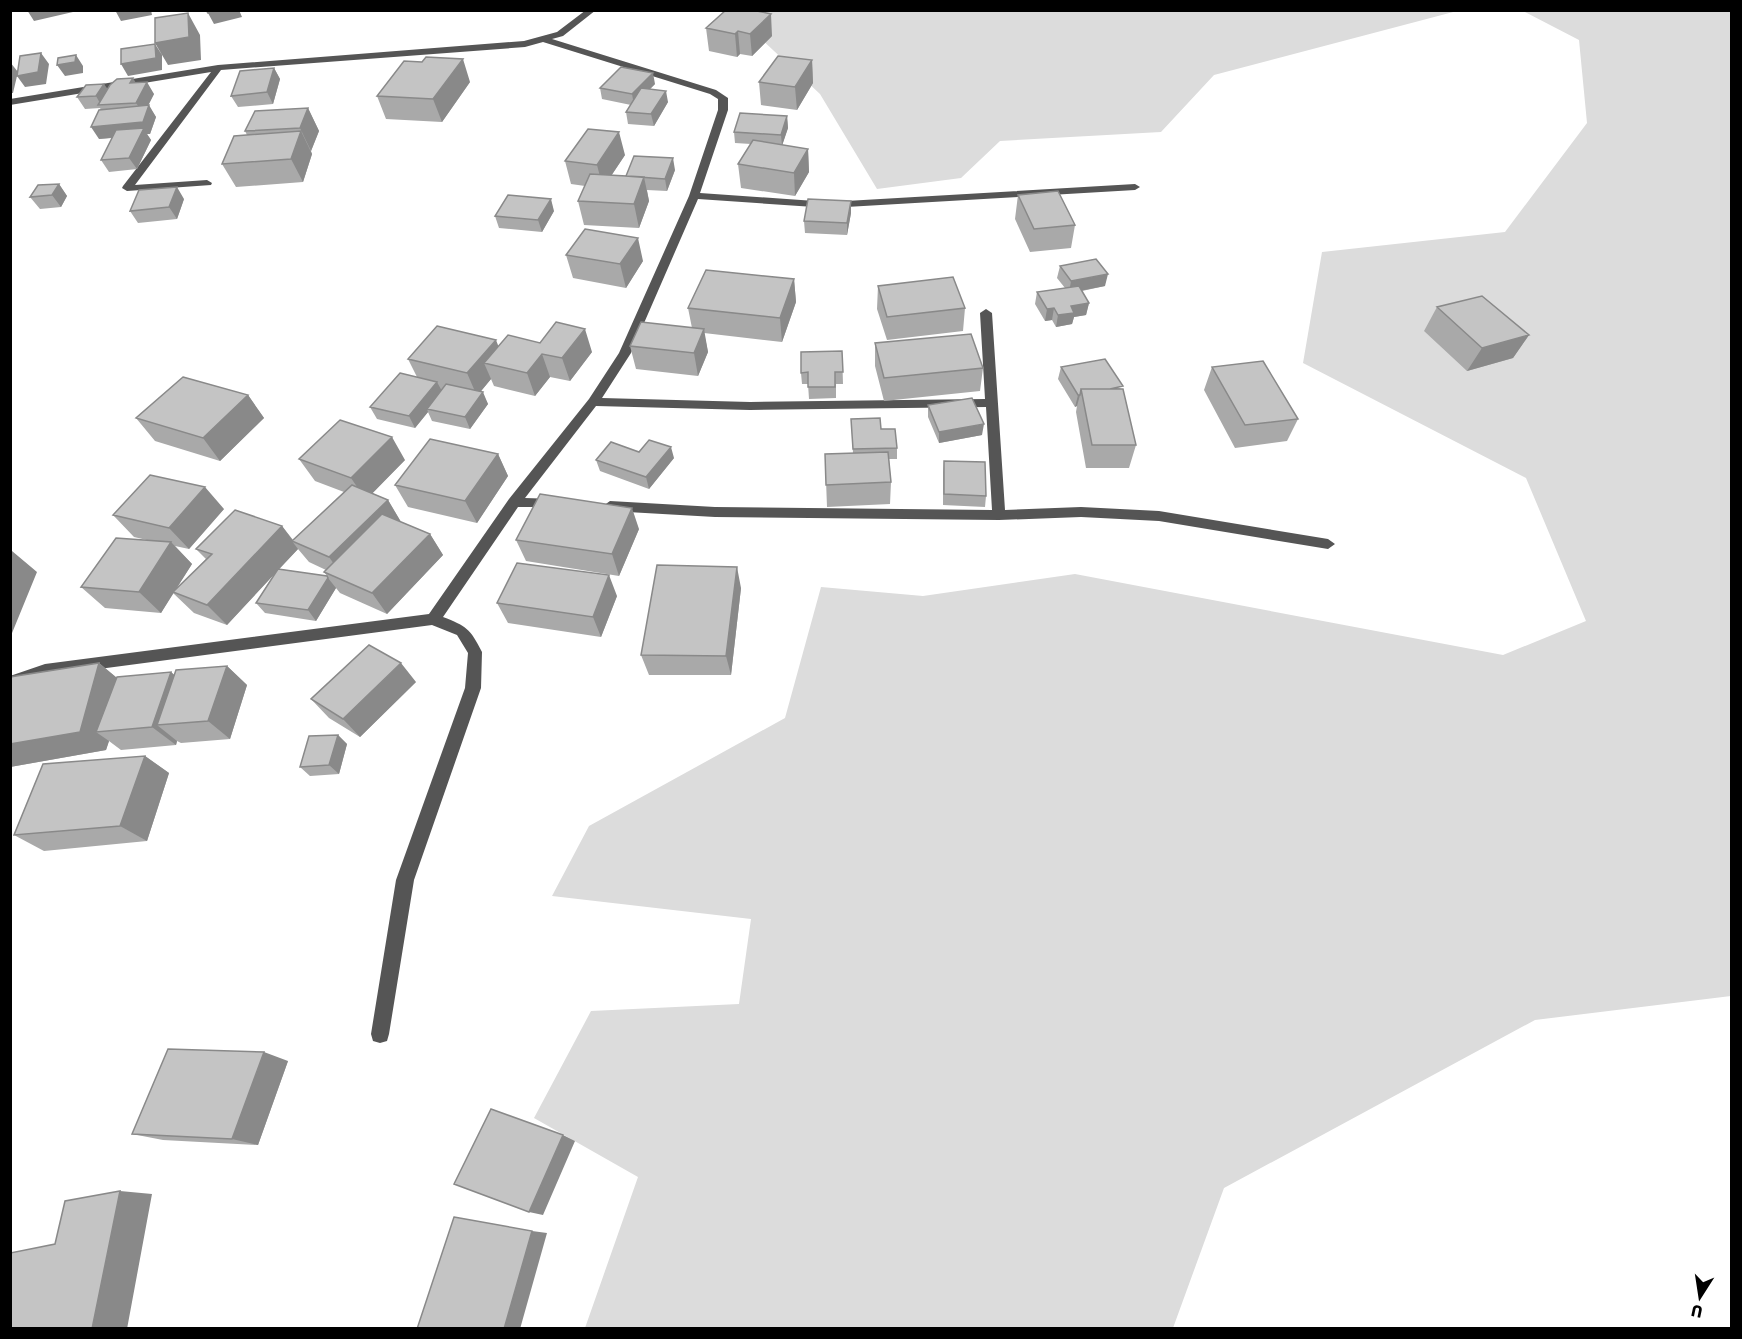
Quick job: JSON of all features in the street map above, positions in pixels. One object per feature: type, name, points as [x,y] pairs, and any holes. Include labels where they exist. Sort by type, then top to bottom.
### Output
[{"type":"street","points":[[10,102],[218,68],[415,51],[507,47],[546,40],[560,34],[592,10]]},
{"type":"street","points":[[433,619],[514,502],[593,402],[625,353],[694,196],[723,110],[723,98],[713,92],[546,40]]},
{"type":"street","points":[[207,183],[127,188],[218,68]]},
{"type":"street","points":[[694,196],[829,205],[1135,187]]},
{"type":"street","points":[[986,313],[999,514]]},
{"type":"street","points":[[593,402],[738,406],[991,403]]},
{"type":"street","points":[[514,502],[572,504]]},
{"type":"street","points":[[595,505],[715,512],[999,514],[1082,512],[1159,516],[1328,544]]},
{"type":"street","points":[[10,683],[45,670],[433,619],[462,631],[475,652],[473,688],[405,880],[380,1034]]},
{"type":"shaded area","points":[[728,10],[1457,11],[1214,75],[1161,132],[1000,141],[961,178],[877,189],[820,94],[756,34],[708,25]]},
{"type":"shaded area","points":[[1523,11],[1731,11],[1731,996],[1535,1020],[1224,1188],[1173,1328],[585,1328],[638,1177],[534,1118],[591,1011],[739,1004],[751,919],[552,896],[589,826],[785,718],[821,587],[923,596],[1075,574],[1503,655],[1586,621],[1526,478],[1303,363],[1322,252],[1505,232],[1587,123],[1579,40]]},
{"type":"building","points":[[726,10],[752,10],[771,14],[750,34],[738,31],[735,34],[706,28]]},
{"type":"building","points":[[188,13],[189,37],[155,43],[155,18]]},
{"type":"building","points":[[155,44],[156,58],[121,64],[121,49]]},
{"type":"building","points":[[41,53],[38,72],[17,76],[20,56]]},
{"type":"building","points":[[76,55],[75,62],[57,65],[58,58]]},
{"type":"building","points":[[778,56],[812,60],[795,87],[759,82]]},
{"type":"building","points":[[426,57],[463,59],[433,99],[377,96],[404,61],[422,62]]},
{"type":"building","points":[[621,67],[653,73],[632,94],[600,88]]},
{"type":"building","points":[[274,68],[267,92],[231,96],[240,71]]},
{"type":"building","points":[[133,78],[130,83],[147,82],[136,103],[98,105],[110,85],[117,79]]},
{"type":"building","points":[[104,84],[96,96],[77,97],[86,85]]},
{"type":"building","points":[[641,88],[666,91],[651,114],[626,112]]},
{"type":"building","points":[[149,105],[143,122],[91,127],[99,110]]},
{"type":"building","points":[[308,108],[300,128],[245,131],[255,111]]},
{"type":"building","points":[[740,113],[787,116],[781,135],[734,132]]},
{"type":"building","points":[[144,128],[129,158],[101,160],[116,130]]},
{"type":"building","points":[[588,129],[619,132],[597,165],[565,161]]},
{"type":"building","points":[[301,131],[291,159],[222,164],[234,136]]},
{"type":"building","points":[[753,140],[808,149],[794,173],[738,164]]},
{"type":"building","points":[[634,156],[673,158],[665,179],[626,176]]},
{"type":"building","points":[[590,174],[644,177],[634,204],[578,201]]},
{"type":"building","points":[[59,184],[52,195],[30,197],[38,185]]},
{"type":"building","points":[[177,187],[169,207],[130,211],[139,190]]},
{"type":"building","points":[[1058,191],[1075,225],[1034,229],[1018,195]]},
{"type":"building","points":[[508,195],[551,199],[538,220],[495,216]]},
{"type":"building","points":[[808,199],[851,201],[847,223],[804,221]]},
{"type":"building","points":[[585,229],[638,238],[620,264],[566,255]]},
{"type":"building","points":[[1096,259],[1108,274],[1071,281],[1060,266]]},
{"type":"building","points":[[706,270],[794,279],[780,318],[688,308]]},
{"type":"building","points":[[953,277],[965,308],[887,317],[878,286]]},
{"type":"building","points":[[1079,286],[1089,303],[1071,306],[1074,313],[1058,315],[1054,308],[1047,309],[1037,292]]},
{"type":"building","points":[[1482,296],[1529,335],[1482,348],[1437,307]]},
{"type":"building","points":[[556,322],[585,329],[562,358],[542,354],[527,373],[484,363],[508,335],[540,343]]},
{"type":"building","points":[[641,322],[704,329],[694,353],[630,346]]},
{"type":"building","points":[[437,326],[496,340],[467,373],[408,359]]},
{"type":"building","points":[[971,334],[983,368],[884,378],[875,343]]},
{"type":"building","points":[[842,351],[843,372],[835,372],[835,387],[808,387],[808,372],[801,373],[801,352]]},
{"type":"building","points":[[1105,359],[1123,386],[1110,389],[1081,389],[1078,395],[1061,367]]},
{"type":"building","points":[[1263,361],[1298,419],[1245,425],[1212,367]]},
{"type":"building","points":[[400,373],[437,382],[409,416],[370,407]]},
{"type":"building","points":[[183,377],[248,395],[203,438],[136,418]]},
{"type":"building","points":[[446,384],[483,392],[465,417],[427,409]]},
{"type":"building","points":[[1081,389],[1123,389],[1136,445],[1092,445]]},
{"type":"building","points":[[972,398],[984,424],[939,432],[928,405]]},
{"type":"building","points":[[880,418],[881,429],[895,429],[897,448],[853,449],[851,419]]},
{"type":"building","points":[[340,420],[392,437],[351,478],[299,459]]},
{"type":"building","points":[[430,439],[498,454],[465,501],[395,485]]},
{"type":"building","points":[[649,440],[671,447],[646,477],[596,460],[611,442],[639,452]]},
{"type":"building","points":[[888,452],[891,482],[826,485],[825,454]]},
{"type":"building","points":[[944,461],[985,462],[986,496],[944,494]]},
{"type":"building","points":[[150,475],[205,487],[169,528],[113,515]]},
{"type":"building","points":[[352,485],[388,500],[329,557],[292,541]]},
{"type":"building","points":[[540,494],[632,508],[612,554],[516,540]]},
{"type":"building","points":[[235,510],[282,526],[207,605],[173,592],[212,554],[196,549]]},
{"type":"building","points":[[382,514],[430,534],[372,593],[324,572]]},
{"type":"building","points":[[116,538],[171,542],[139,592],[81,587]]},
{"type":"building","points":[[517,563],[609,575],[593,617],[497,603]]},
{"type":"building","points":[[657,565],[737,567],[726,656],[641,655]]},
{"type":"building","points":[[278,569],[327,576],[328,578],[308,610],[256,603]]},
{"type":"building","points":[[369,645],[401,663],[343,719],[311,699]]},
{"type":"building","points":[[99,663],[80,732],[10,744],[10,677]]},
{"type":"building","points":[[227,666],[208,721],[157,725],[176,670]]},
{"type":"building","points":[[171,672],[152,727],[96,732],[117,677]]},
{"type":"building","points":[[338,735],[329,765],[300,767],[309,736]]},
{"type":"building","points":[[145,756],[120,826],[14,835],[43,764]]},
{"type":"building","points":[[168,1049],[264,1052],[232,1139],[132,1134]]},
{"type":"building","points":[[491,1109],[563,1135],[529,1212],[454,1184]]},
{"type":"building","points":[[120,1191],[92,1329],[10,1329],[10,1253],[55,1244],[65,1201]]},
{"type":"building","points":[[454,1217],[532,1231],[504,1329],[417,1329]]}]
